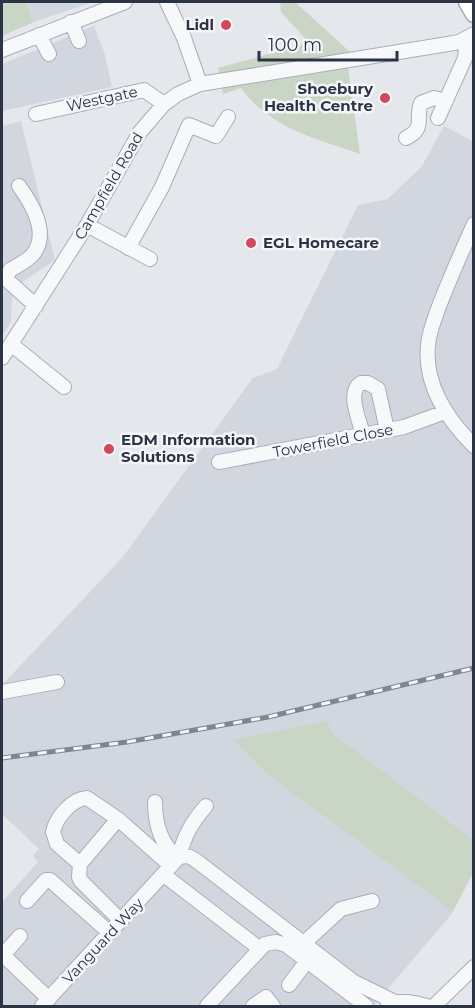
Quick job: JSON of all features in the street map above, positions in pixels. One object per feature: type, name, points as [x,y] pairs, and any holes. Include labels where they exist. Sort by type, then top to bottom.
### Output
[{"type":"main road","points":[[467,2],[474,14]]},
{"type":"street","points":[[2,50],[125,2]]},
{"type":"street","points":[[167,2],[184,38],[200,84]]},
{"type":"street","points":[[70,22],[79,41]]},
{"type":"street","points":[[39,35],[48,54]]},
{"type":"street","points":[[438,118],[465,58],[470,36]]},
{"type":"street","name":"Campfield Road","points":[[2,358],[87,225],[140,132],[164,104],[178,94],[200,84],[448,44],[470,36]]},
{"type":"street","name":"Westgate","points":[[36,114],[144,90],[164,104]]},
{"type":"street","points":[[406,138],[416,131],[419,125],[421,103],[434,98],[446,101]]},
{"type":"street","points":[[128,248],[162,187],[189,125],[216,136],[228,117]]},
{"type":"street","points":[[19,186],[36,213],[38,243],[34,254],[9,270],[4,284],[36,306]]},
{"type":"street","points":[[474,224],[470,241],[447,284],[428,345],[432,381],[445,412],[474,446]]},
{"type":"street","points":[[87,225],[150,259]]},
{"type":"street","points":[[11,344],[64,387]]},
{"type":"street","points":[[363,435],[354,396],[354,389],[361,383],[368,382],[378,389],[387,430]]},
{"type":"street","name":"Towerfield Close","points":[[219,462],[404,427],[445,412]]},
{"type":"street","points":[[2,692],[57,682]]},
{"type":"street","points":[[80,864],[55,840],[53,832],[61,815],[81,798],[87,798],[118,819],[171,866],[192,895],[260,949]]},
{"type":"street","points":[[155,802],[157,827],[168,848],[171,866]]},
{"type":"street","name":"Vanguard Way","points":[[46,1003],[171,866],[192,821],[206,806]]},
{"type":"street","points":[[118,819],[80,864],[79,877],[121,921]]},
{"type":"street","points":[[171,866],[184,855],[189,856],[304,951],[366,1006]]},
{"type":"street","points":[[27,902],[46,880],[50,880],[110,933]]},
{"type":"street","points":[[289,986],[304,951],[341,909],[372,901]]},
{"type":"street","points":[[20,936],[2,956],[46,1003]]},
{"type":"street","points":[[216,1003],[260,949],[269,942],[281,942],[304,951],[390,1004],[427,1006]]},
{"type":"street","points":[[434,1006],[474,967]]},
{"type":"street","points":[[253,1006],[266,997],[273,1006]]},
{"type":"shaded area","points":[[25,2],[93,2],[34,22]]},
{"type":"shaded area","points":[[94,26],[105,55],[112,87],[2,111],[2,64]]},
{"type":"shaded area","points":[[21,121],[55,260],[21,283],[12,298],[11,322],[2,336],[2,126]]},
{"type":"shaded area","points":[[444,126],[473,141],[473,873],[451,915],[373,1006],[2,1006],[2,902],[38,862],[33,856],[39,849],[2,814],[2,685],[122,558],[253,378],[277,369],[358,205],[388,199],[422,166]]},
{"type":"green space","points":[[2,2],[25,2],[34,22],[2,36]]},
{"type":"green space","points":[[280,2],[295,2],[350,52],[347,60],[360,154],[310,137],[280,123],[253,102],[241,88],[223,94],[218,68],[309,43],[281,12]]},
{"type":"green space","points":[[327,721],[333,734],[473,840],[473,873],[453,911],[267,774],[233,740]]},
{"type":"railway","points":[[2,758],[127,742],[268,717],[474,668]]},
{"type":"place","name":"Lidl","points":[[226,25]]},
{"type":"place","name":"Shoebury Health Centre","points":[[385,98]]},
{"type":"place","name":"EGL Homecare","points":[[251,243]]},
{"type":"place","name":"EDM Information Solutions","points":[[109,449]]}]
